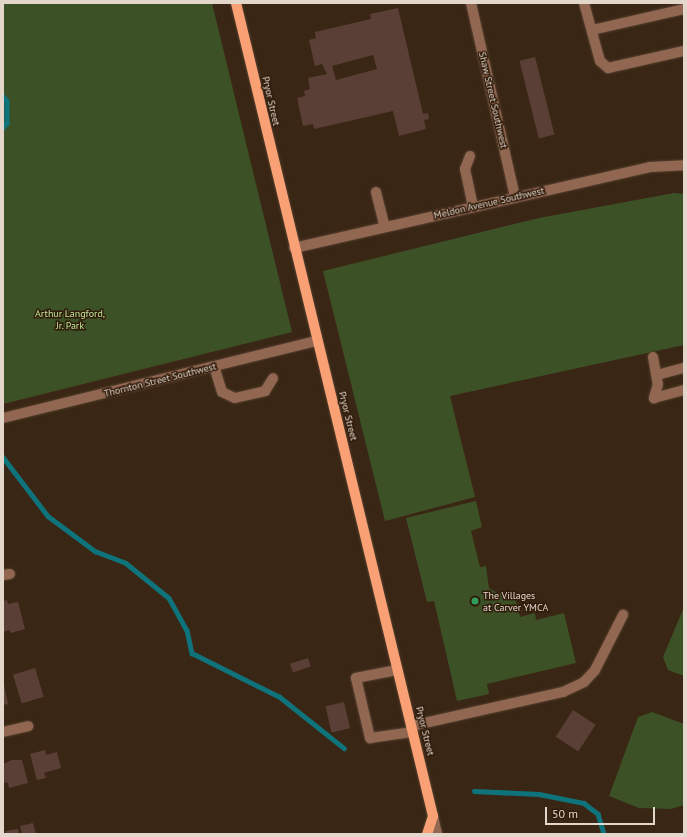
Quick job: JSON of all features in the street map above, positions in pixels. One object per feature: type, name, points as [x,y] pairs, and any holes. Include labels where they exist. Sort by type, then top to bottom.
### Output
[{"type":"main road","name":"Pryor Street","points":[[236,3],[316,341],[433,816]]},
{"type":"main road","points":[[427,834],[433,816]]},
{"type":"street","name":"Shaw Street Southwest","points":[[471,3],[515,197]]},
{"type":"street","points":[[584,3],[600,61],[608,68],[684,50]]},
{"type":"street","points":[[592,30],[684,8]]},
{"type":"street","points":[[470,156],[465,169],[474,207]]},
{"type":"street","name":"Meldon Avenue Southwest","points":[[294,248],[650,167],[684,164]]},
{"type":"street","points":[[376,192],[384,227]]},
{"type":"street","name":"Thornton Street Southwest","points":[[3,418],[316,341]]},
{"type":"street","points":[[653,357],[658,384],[654,398],[684,390]]},
{"type":"street","points":[[214,366],[222,392],[234,398],[264,391],[273,378]]},
{"type":"street","points":[[656,376],[684,368]]},
{"type":"street","points":[[398,670],[356,678],[370,738],[563,692],[584,682],[596,670],[623,615]]},
{"type":"street","points":[[3,732],[28,726]]},
{"type":"street","points":[[433,816],[437,834]]},
{"type":"green space","name":"Arthur Langford, Jr. Park","points":[[3,3],[212,3],[292,332],[3,404]]},
{"type":"green space","points":[[674,193],[684,194],[684,345],[450,396],[475,497],[385,521],[323,271],[539,218]]},
{"type":"green space","name":"The Villages at Carver YMCA","points":[[476,501],[482,527],[471,531],[480,567],[486,566],[489,588],[499,594],[513,590],[520,617],[535,613],[536,620],[564,613],[576,663],[487,684],[489,694],[457,701],[434,601],[427,602],[406,518]]},
{"type":"green space","points":[[684,607],[684,676],[668,670],[663,657]]},
{"type":"green space","points":[[652,712],[684,724],[684,805],[671,809],[639,808],[609,796],[638,717]]},
{"type":"building","points":[[398,8],[423,114],[428,113],[429,119],[424,120],[426,129],[399,136],[393,111],[314,129],[313,124],[303,126],[297,98],[305,96],[304,91],[310,89],[308,78],[327,74],[322,64],[315,66],[309,40],[316,38],[315,32],[371,19],[370,14]],"holes":[[[373,55],[377,69],[336,80],[332,66]]]},
{"type":"building","points":[[535,57],[554,135],[539,138],[519,61]]},
{"type":"building","points":[[7,600],[8,604],[18,602],[25,629],[11,633],[9,630],[3,632],[3,601]]},
{"type":"building","points":[[308,658],[311,667],[293,672],[290,664]]},
{"type":"building","points":[[35,668],[44,697],[22,703],[13,675]]},
{"type":"building","points":[[3,679],[8,704],[3,705]]},
{"type":"building","points":[[344,702],[350,728],[332,733],[325,706]]},
{"type":"building","points":[[573,710],[596,725],[578,752],[556,737]]},
{"type":"building","points":[[45,750],[46,755],[57,752],[61,768],[44,773],[46,778],[37,780],[30,754]]},
{"type":"building","points":[[12,760],[22,760],[28,783],[9,788],[8,783],[3,782],[3,764]]},
{"type":"building","points":[[33,823],[36,834],[22,834],[20,826]]},
{"type":"building","points":[[18,829],[19,834],[6,834],[5,831]]},
{"type":"waterway","points":[[3,96],[7,101],[7,123],[3,128]]},
{"type":"waterway","points":[[3,457],[48,516],[95,551],[126,563],[169,598],[187,630],[192,653],[280,697],[344,748]]},
{"type":"waterway","points":[[474,791],[539,794],[584,803],[598,814],[604,834]]},
{"type":"place","name":"The Villages at Carver YMCA","points":[[475,601]]}]
